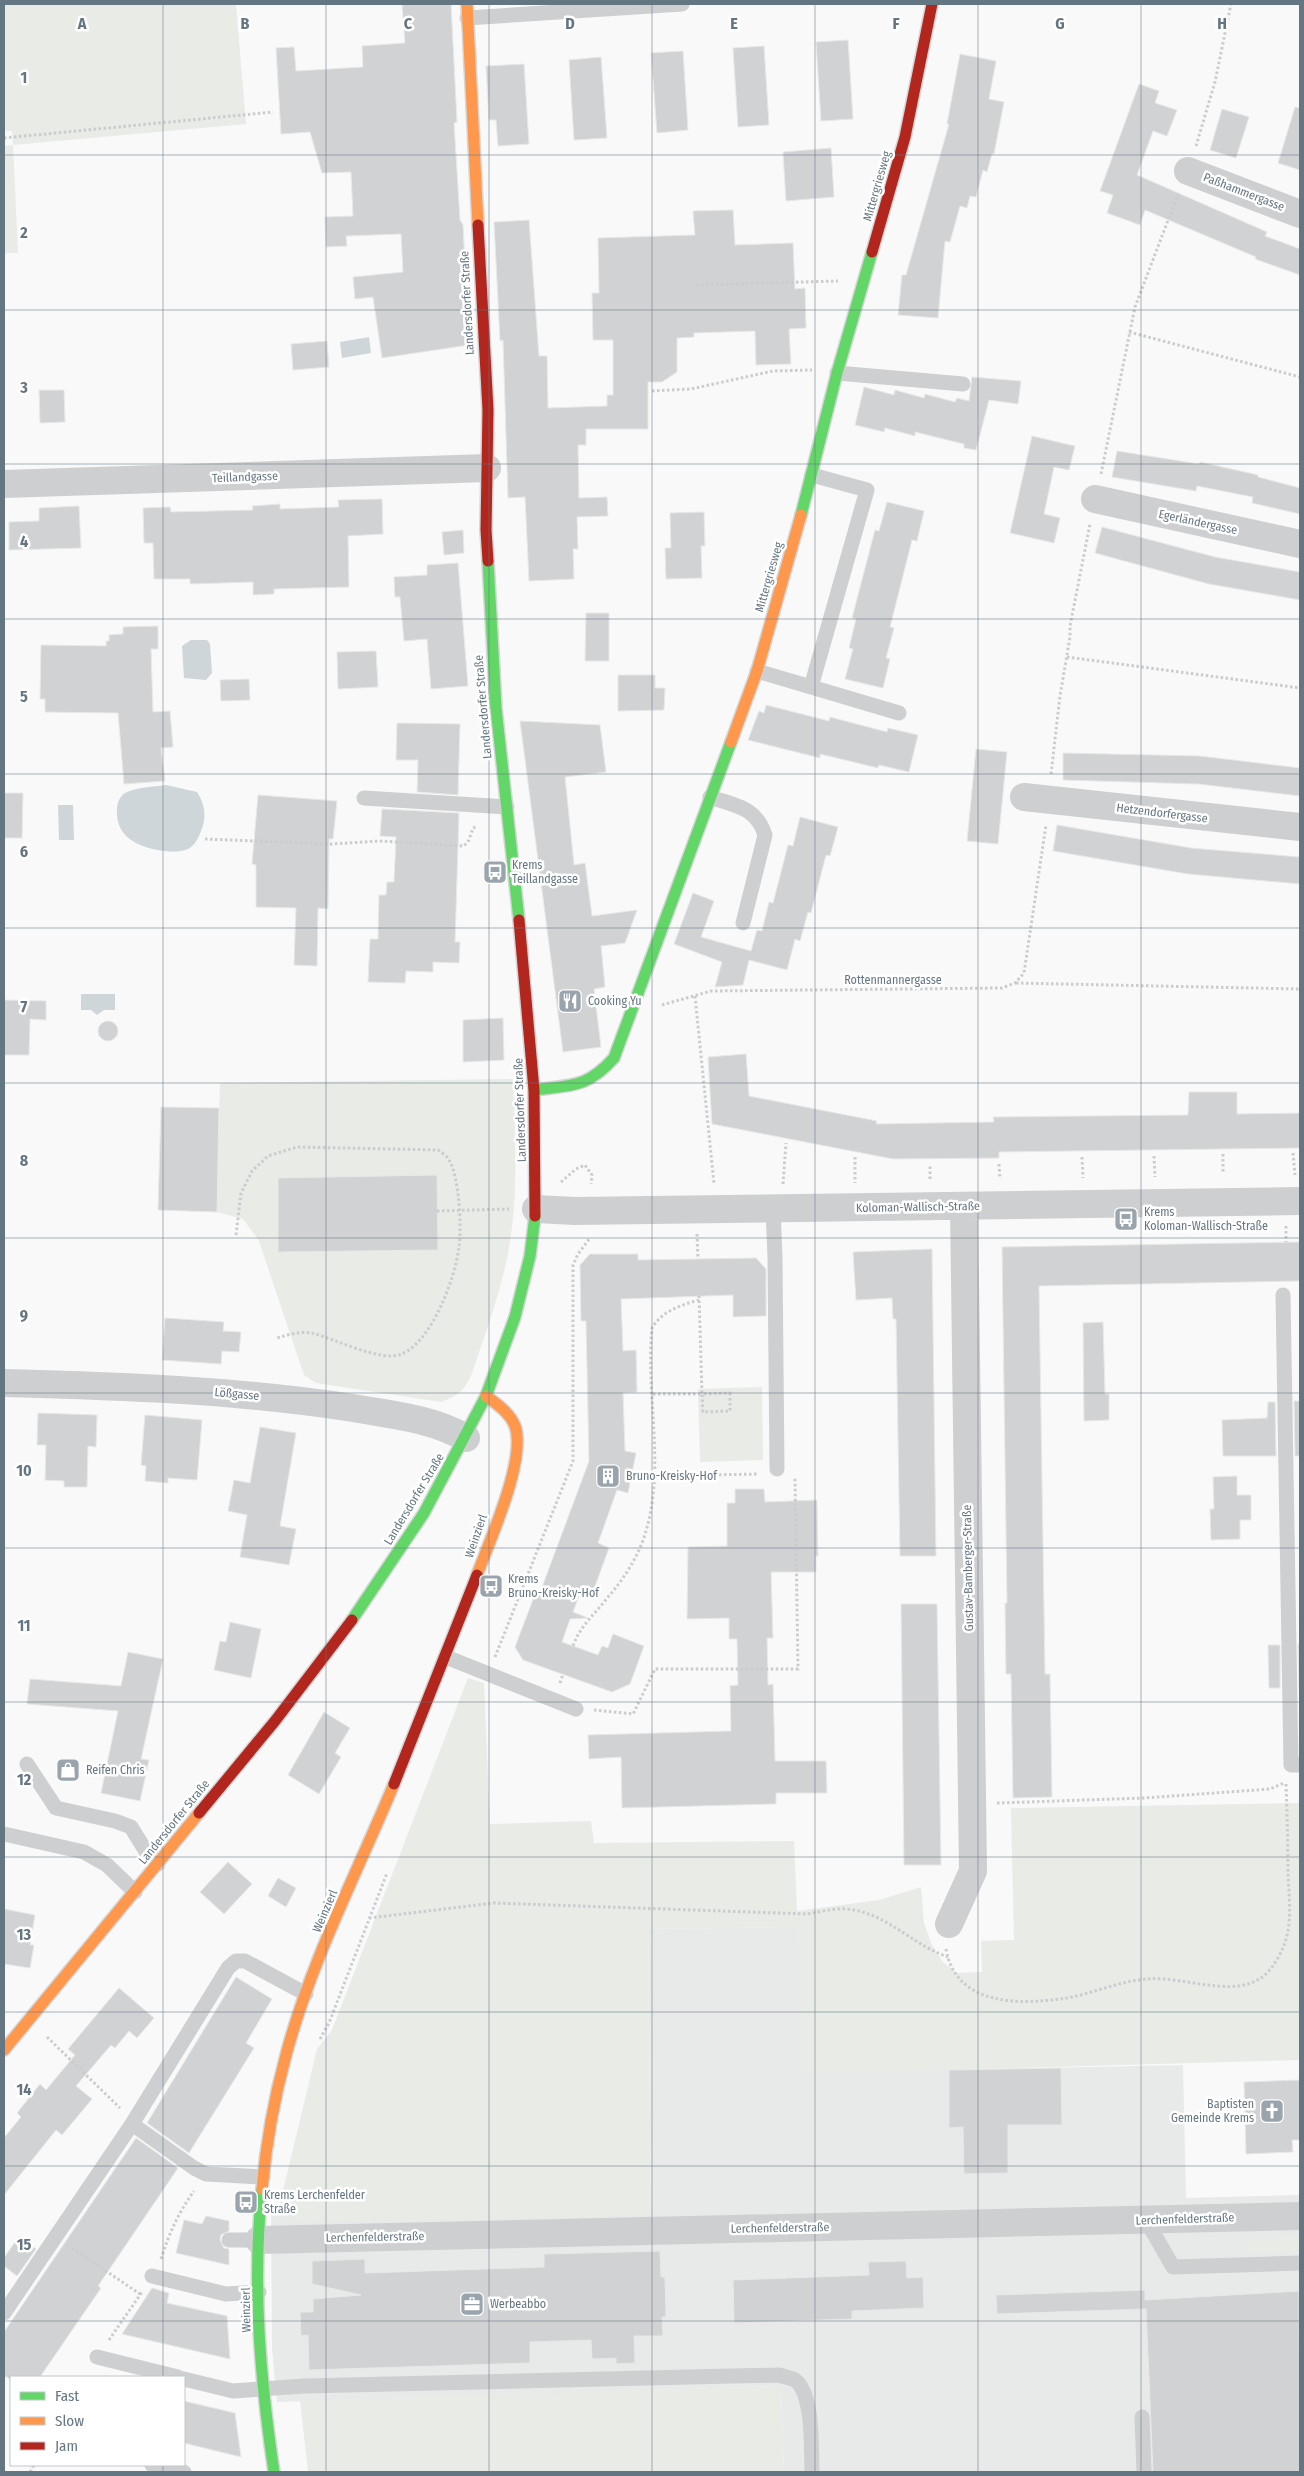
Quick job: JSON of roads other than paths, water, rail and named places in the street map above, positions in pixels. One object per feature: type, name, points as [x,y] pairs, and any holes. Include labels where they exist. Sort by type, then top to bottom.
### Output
[{"type":"street","name":"Mittergriesweg","points":[[534,1090],[583,1082],[600,1074],[614,1058],[757,671],[812,475],[836,373],[905,137],[932,4]]},
{"type":"street","name":"Landersdorfer Straße","points":[[4,2050],[275,1721],[364,1605],[424,1513],[466,1438],[486,1396],[515,1317],[530,1256],[536,1209],[534,1090],[526,980],[496,708],[486,530],[488,410],[467,11]]},
{"type":"street","name":"Paßhammergasse","points":[[1188,171],[1300,214]]},
{"type":"street","name":"Teillandgasse","points":[[4,484],[487,468]]},
{"type":"street","name":"Egerländergasse","points":[[1095,499],[1300,544]]},
{"type":"street","name":"Hetzendorfergasse","points":[[1024,797],[1300,827]]},
{"type":"street","name":"Koloman-Wallisch-Straße","points":[[536,1209],[575,1211],[777,1197],[964,1206],[1298,1189]]},
{"type":"street","name":"Gustav-Bamberger-Straße","points":[[949,1924],[972,1871],[964,1206]]},
{"type":"street","name":"Lößgasse","points":[[4,1383],[230,1393],[298,1400],[422,1420],[452,1430],[466,1438]]},
{"type":"street","name":"Weinzierl","points":[[274,2472],[264,2389],[259,2292],[259,2240],[263,2177],[271,2118],[286,2055],[306,1994],[446,1657],[514,1471],[519,1440],[515,1421],[500,1406],[486,1396]]},
{"type":"street","name":"Lerchenfelderstraße","points":[[259,2240],[1300,2216]]},
{"type":"lane","points":[[467,11],[682,4]]},
{"type":"lane","points":[[836,373],[963,384]]},
{"type":"lane","points":[[811,687],[867,490],[812,475]]},
{"type":"lane","points":[[757,671],[899,713]]},
{"type":"lane","points":[[710,797],[753,813],[761,822],[765,835],[743,922]]},
{"type":"lane","points":[[364,798],[507,807]]},
{"type":"lane","points":[[772,1471],[768,1364],[777,1197]]},
{"type":"lane","points":[[1283,1294],[1296,1765]]},
{"type":"lane","points":[[446,1657],[576,1708]]},
{"type":"lane","points":[[27,1764],[56,1808],[115,1820],[131,1827],[142,1847],[158,1864]]},
{"type":"lane","points":[[4,1834],[84,1852],[107,1865],[135,1892]]},
{"type":"lane","points":[[4,2313],[132,2124],[228,1968],[236,1961],[245,1962],[306,1994]]},
{"type":"lane","points":[[132,2124],[194,2168],[206,2174],[263,2177]]},
{"type":"lane","points":[[1146,2220],[1173,2267],[1300,2263]]},
{"type":"lane","points":[[229,2240],[259,2240]]},
{"type":"lane","points":[[152,2276],[226,2294],[259,2292]]},
{"type":"lane","points":[[97,2357],[174,2376]]},
{"type":"lane","points":[[185,2379],[233,2391],[780,2375],[795,2380],[805,2394],[809,2417],[812,2472]]},
{"type":"lane","points":[[1142,2417],[1144,2472]]},
{"type":"lane","points":[[157,2466],[184,2472]]},
{"type":"place","name":"Krems Teillandgasse","points":[[495,872]]},
{"type":"place","name":"Cooking Yu","points":[[570,1001]]},
{"type":"place","name":"Krems Koloman-Wallisch-Straße","points":[[1126,1219]]},
{"type":"place","name":"Bruno-Kreisky-Hof","points":[[608,1476]]},
{"type":"place","name":"Krems Bruno-Kreisky-Hof","points":[[491,1586]]},
{"type":"place","name":"Reifen Chris","points":[[68,1770]]},
{"type":"place","name":"Baptisten Gemeinde Krems","points":[[1272,2111]]},
{"type":"place","name":"Krems Lerchenfelder Straße","points":[[246,2202]]},
{"type":"place","name":"Werbeabbo","points":[[472,2304]]}]
